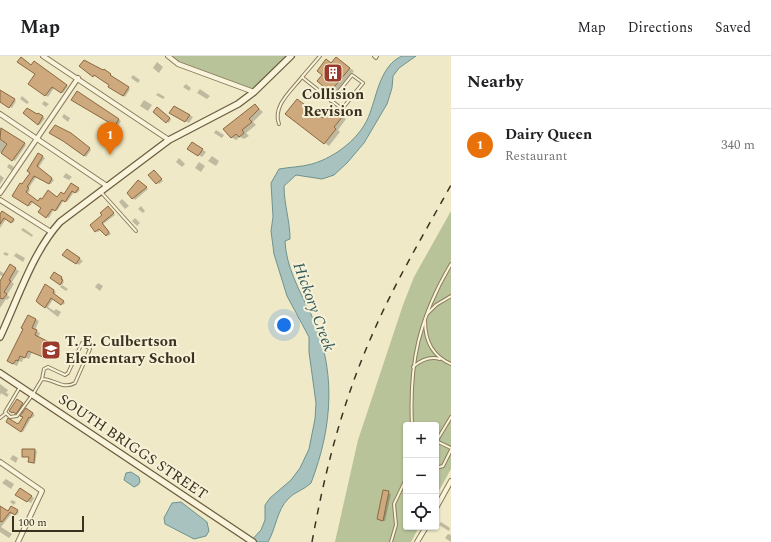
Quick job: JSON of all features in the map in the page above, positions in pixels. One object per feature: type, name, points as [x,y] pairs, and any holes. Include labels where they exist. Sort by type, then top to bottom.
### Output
[{"type":"street","points":[[43,56],[78,78],[168,140]]},
{"type":"street","points":[[168,56],[178,64],[254,92]]},
{"type":"street","points":[[0,337],[35,259],[51,232],[60,222],[168,140],[238,104],[254,92],[291,56]]},
{"type":"street","points":[[0,193],[78,78]]},
{"type":"street","points":[[0,114],[107,186]]},
{"type":"street","points":[[0,200],[51,232]]},
{"type":"street","name":"SOUTH BRIGGS STREET","points":[[0,373],[253,542]]},
{"type":"street","points":[[0,462],[42,491],[18,542]]},
{"type":"street","points":[[439,503],[451,481]]},
{"type":"street","points":[[424,530],[418,540],[424,542]]},
{"type":"lane","points":[[279,124],[276,117],[278,109],[320,56]]},
{"type":"lane","points":[[374,56],[376,58],[378,56]]},
{"type":"lane","points":[[302,77],[331,101],[342,109],[363,83],[352,75],[331,101]]},
{"type":"lane","points":[[100,191],[136,231]]},
{"type":"lane","points":[[412,422],[413,368],[417,341],[437,290],[451,264]]},
{"type":"lane","points":[[443,360],[429,345],[425,328],[425,319],[432,309],[451,296]]},
{"type":"lane","points":[[5,414],[10,418],[15,417],[33,394],[42,379],[42,372],[48,367],[62,375],[68,373],[82,343],[90,349],[74,383],[70,386],[63,386],[47,379],[42,379]]},
{"type":"lane","points":[[413,368],[419,362],[428,358],[443,360],[451,364]]},
{"type":"lane","points":[[0,418],[5,414],[21,386]]},
{"type":"lane","points":[[439,437],[451,417]]},
{"type":"lane","points":[[439,443],[451,449],[443,466],[439,467]]},
{"type":"lane","points":[[391,542],[396,525],[394,504],[403,485]]},
{"type":"green space","points":[[172,56],[288,56],[254,90],[178,63]]},
{"type":"green space","points":[[451,211],[451,469],[439,491],[439,422],[403,422],[403,530],[417,530],[411,542],[335,542],[358,440],[403,305],[414,277]]},
{"type":"water","points":[[402,56],[416,56],[399,68],[393,76],[392,88],[387,104],[364,143],[347,163],[334,175],[322,179],[296,175],[284,186],[290,239],[285,241],[290,269],[319,333],[325,354],[329,397],[327,419],[324,440],[311,483],[290,497],[284,503],[268,542],[250,542],[261,530],[265,520],[265,505],[270,498],[291,480],[300,468],[309,449],[315,419],[316,403],[309,352],[309,337],[287,296],[274,254],[271,231],[273,217],[271,183],[279,169],[308,165],[321,161],[347,145],[361,130],[366,122],[384,73],[395,60]]},
{"type":"water","points":[[131,472],[139,477],[140,482],[134,487],[124,480],[126,473]]},
{"type":"water","points":[[181,502],[207,522],[209,531],[206,536],[194,539],[165,524],[164,518],[172,503]]},
{"type":"building","points":[[21,57],[31,65],[34,61],[67,85],[61,93],[52,87],[45,96],[28,84],[35,74],[17,62]]},
{"type":"building","name":"Collision Revision","points":[[336,57],[350,68],[330,92],[317,81],[322,75],[317,71],[326,59],[331,63]]},
{"type":"building","points":[[84,60],[103,70],[104,69],[111,74],[110,75],[129,87],[123,96],[108,87],[109,85],[94,75],[93,77],[79,66]]},
{"type":"building","points":[[0,90],[15,99],[9,108],[0,102]]},
{"type":"building","points":[[77,91],[119,119],[115,126],[71,100]]},
{"type":"building","points":[[297,99],[323,118],[331,108],[343,116],[334,127],[336,129],[324,144],[285,114]]},
{"type":"building","points":[[255,104],[259,109],[249,119],[252,122],[242,130],[244,133],[239,137],[236,134],[231,138],[223,129]]},
{"type":"building","points":[[174,106],[190,115],[185,122],[169,113]]},
{"type":"building","points":[[157,107],[170,118],[166,123],[153,112]]},
{"type":"building","points":[[27,108],[43,116],[38,125],[23,113]]},
{"type":"building","points":[[55,125],[71,133],[90,148],[84,156],[49,133]]},
{"type":"building","points":[[1,128],[25,143],[12,161],[1,153],[7,144],[0,139]]},
{"type":"building","points":[[192,142],[203,149],[198,156],[187,149]]},
{"type":"building","points":[[38,153],[43,156],[37,166],[52,178],[49,184],[34,176],[27,187],[29,188],[26,192],[38,201],[40,198],[42,199],[48,190],[57,197],[61,192],[64,194],[71,183],[79,188],[75,193],[72,191],[65,202],[62,200],[55,211],[52,209],[46,218],[38,212],[41,208],[31,201],[28,206],[12,196],[20,183],[22,184],[30,173],[27,171]]},
{"type":"building","points":[[154,170],[162,179],[156,184],[148,175]]},
{"type":"building","points":[[138,180],[147,187],[132,199],[127,193]]},
{"type":"building","points":[[108,206],[114,213],[102,223],[109,232],[106,236],[99,229],[95,232],[90,225],[102,215],[100,213]]},
{"type":"building","points":[[2,211],[14,219],[11,223],[4,218],[0,224],[0,214]]},
{"type":"building","points":[[67,249],[80,258],[76,264],[62,255]]},
{"type":"building","points":[[10,264],[16,268],[9,280],[11,281],[4,292],[7,294],[3,299],[0,298],[0,281]]},
{"type":"building","points":[[54,272],[62,277],[61,279],[63,280],[60,285],[50,278]]},
{"type":"building","points":[[45,284],[54,290],[53,293],[64,301],[61,305],[51,298],[45,308],[36,301]]},
{"type":"building","name":"T. E. Culbertson Elementary School","points":[[28,315],[36,319],[32,328],[37,330],[35,335],[49,342],[43,357],[28,351],[25,358],[20,356],[18,361],[16,360],[13,364],[7,361],[23,329],[21,328]]},
{"type":"building","points":[[17,399],[23,403],[16,414],[9,411]]},
{"type":"building","points":[[26,408],[33,413],[30,418],[29,417],[21,432],[6,422],[8,418],[18,424],[23,417],[20,416]]},
{"type":"building","points":[[22,449],[35,449],[34,463],[28,462],[29,457],[22,457]]},
{"type":"building","points":[[20,488],[32,496],[27,502],[15,495]]},
{"type":"building","points":[[383,490],[389,491],[383,521],[377,519]]},
{"type":"building","points":[[0,506],[8,511],[11,506],[18,510],[15,515],[10,512],[2,522],[0,521]]},
{"type":"railway","points":[[312,542],[336,436],[362,358],[410,258],[451,185]]},
{"type":"place","name":"Collision Revision","points":[[333,73]]},
{"type":"place","name":"Dairy Queen","points":[[110,155]]},
{"type":"place","name":"T. E. Culbertson Elementary School","points":[[51,350]]},
{"type":"water label","name":"Hickory Creek","points":[[314,307]]}]
